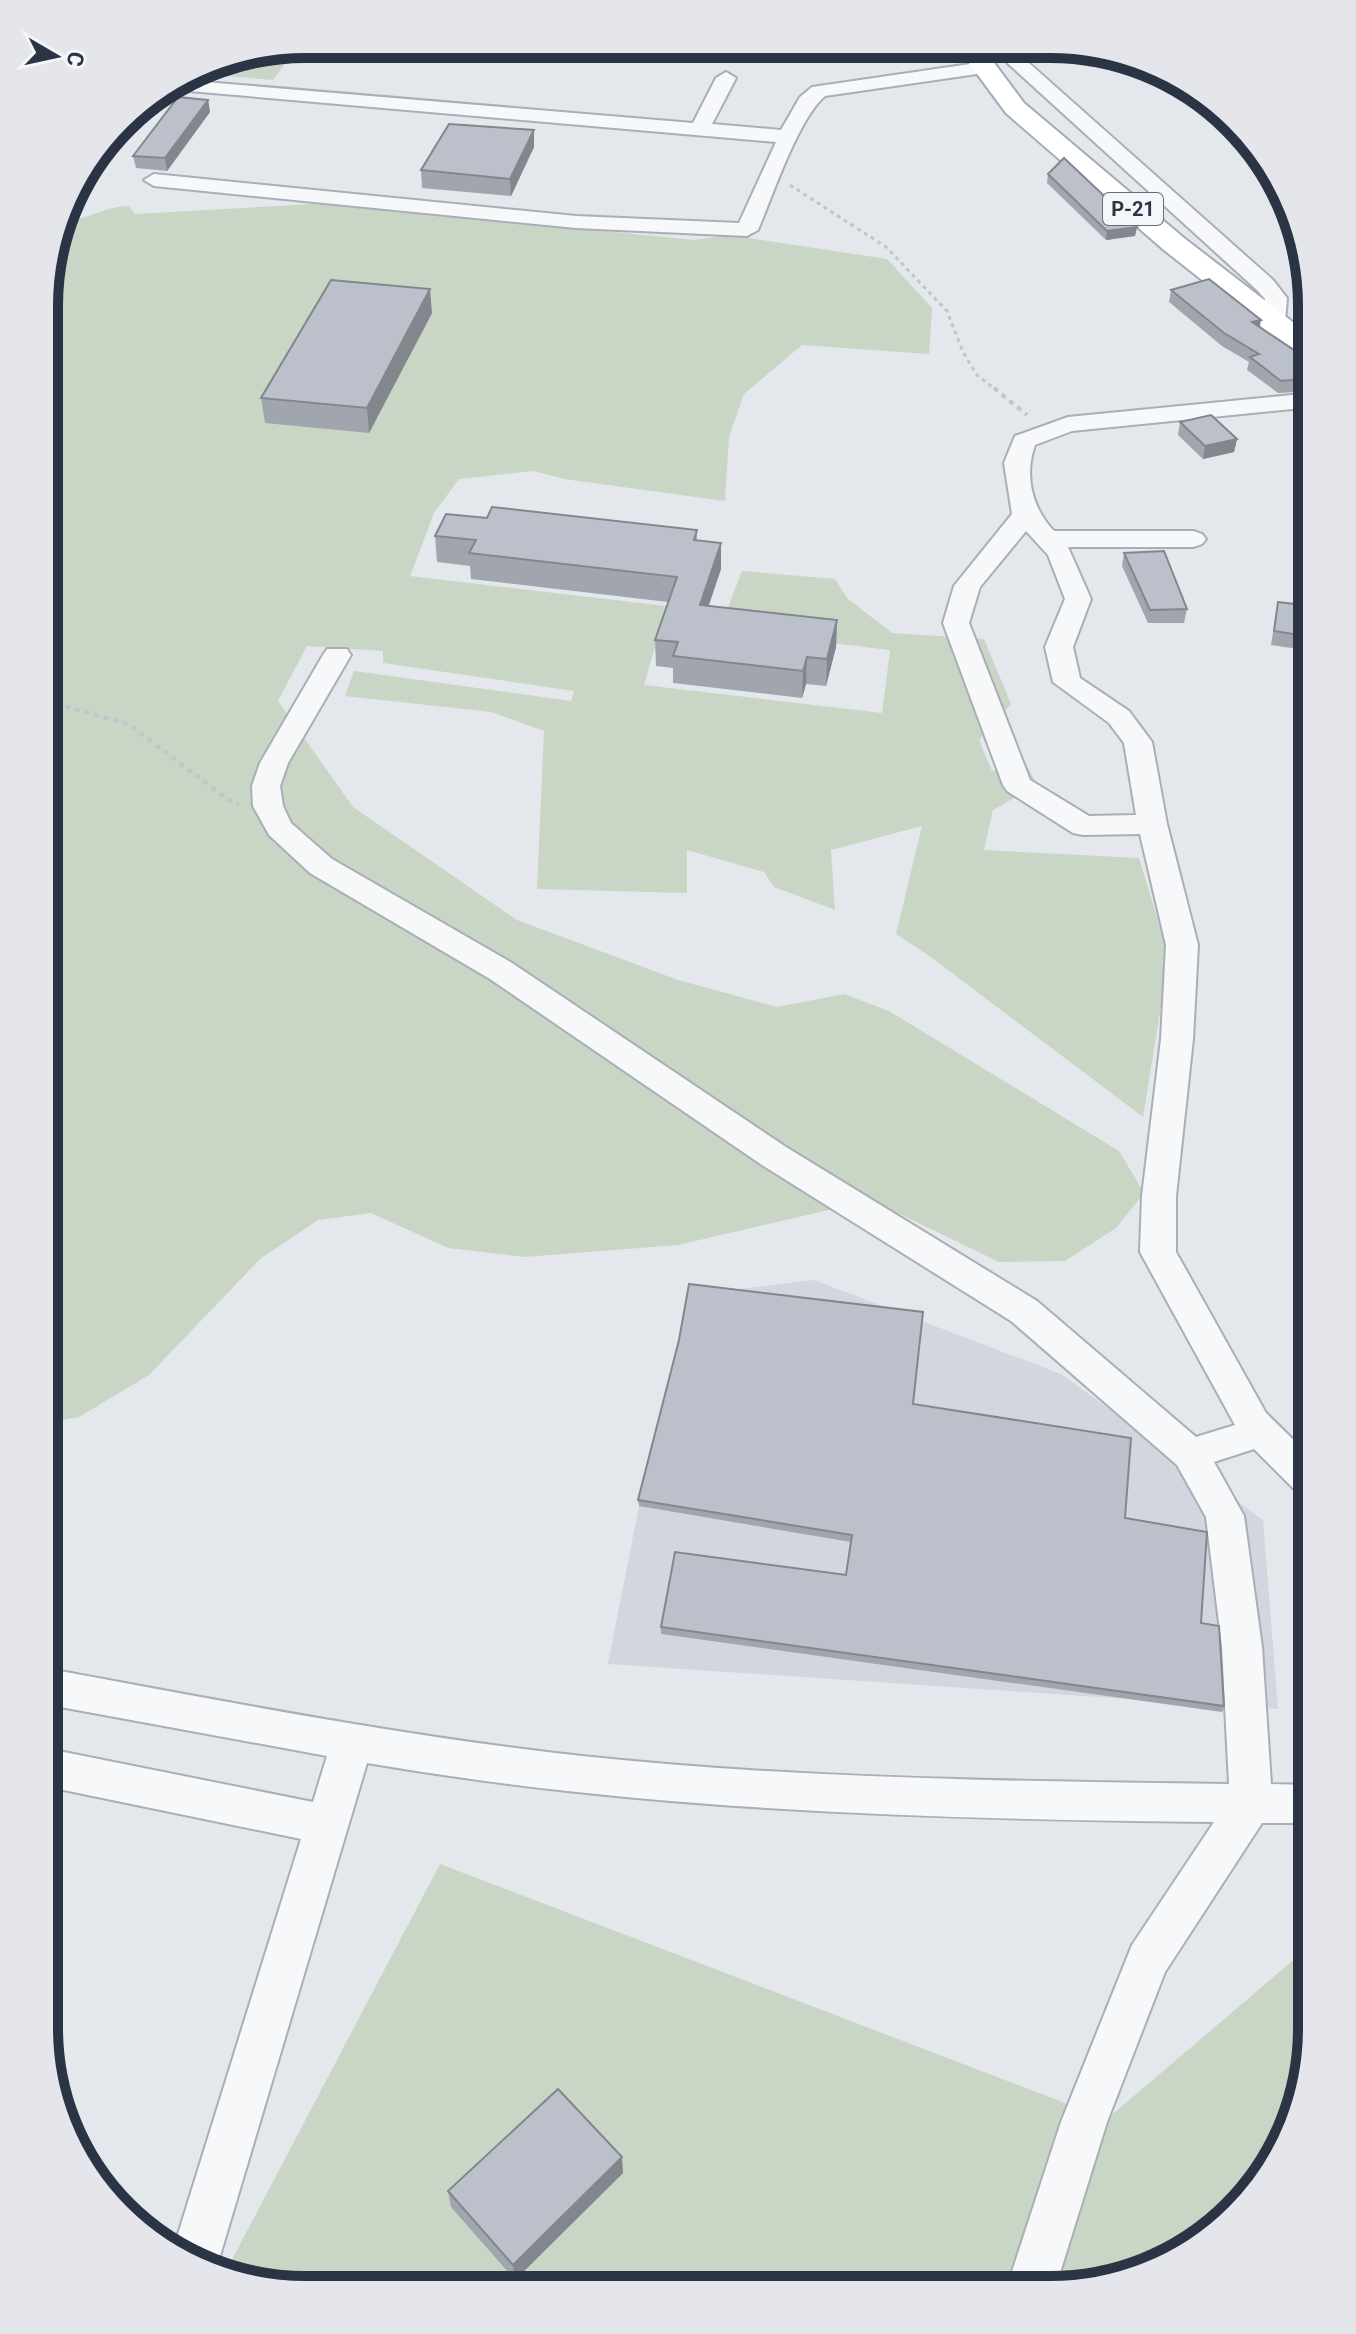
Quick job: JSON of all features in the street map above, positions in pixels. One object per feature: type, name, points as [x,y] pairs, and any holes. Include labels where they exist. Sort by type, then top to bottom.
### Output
[{"type":"main road","name":"Р-21","points":[[988,58],[1015,108],[1174,244],[1298,341]]},
{"type":"street","points":[[154,180],[576,222],[747,230],[788,137],[807,101],[819,91],[963,58]]},
{"type":"street","points":[[699,130],[726,78]]},
{"type":"street","points":[[191,87],[788,137]]},
{"type":"street","points":[[1297,1468],[1253,1424],[1158,1252],[1159,1196],[1177,1039],[1182,945],[1152,824],[1138,742],[1119,717],[1067,682],[1059,647],[1078,599],[1060,553],[1025,515],[1016,463],[1024,441],[1068,424],[1298,401]]},
{"type":"street","points":[[1025,515],[967,586],[956,623],[1011,773],[1017,785],[1083,826],[1152,824]]},
{"type":"street","points":[[1047,539],[1193,539]]},
{"type":"street","points":[[337,655],[274,763],[266,786],[271,812],[279,828],[321,866],[501,971],[774,1156],[1024,1311],[1190,1454],[1225,1516],[1242,1647],[1251,1803],[1148,1960],[1084,2122],[1034,2276]]},
{"type":"street","points":[[1190,1454],[1262,1432]]},
{"type":"street","points":[[58,1689],[352,1743],[583,1775],[824,1793],[1297,1804]]},
{"type":"street","points":[[198,2251],[352,1743]]},
{"type":"street","points":[[58,1770],[329,1825]]},
{"type":"path","points":[[772,174],[886,247],[947,311],[963,352],[977,375],[1045,431]]},
{"type":"path","points":[[58,704],[128,724],[230,801],[271,812]]},
{"type":"shaded area","points":[[814,1280],[1061,1374],[1263,1520],[1278,1709],[608,1664],[639,1506],[697,1294]]},
{"type":"green space","points":[[288,59],[273,80],[216,75],[258,63]]},
{"type":"green space","points":[[329,203],[694,240],[729,235],[887,259],[932,308],[929,354],[802,345],[744,394],[729,437],[725,501],[564,479],[534,471],[459,479],[434,513],[410,576],[726,613],[742,571],[835,579],[847,598],[892,633],[984,639],[1011,704],[979,740],[992,771],[1027,766],[1037,785],[993,810],[984,850],[1139,858],[1169,957],[1143,1117],[896,934],[922,826],[831,850],[835,910],[774,887],[764,872],[687,850],[687,893],[537,889],[544,731],[491,712],[345,696],[354,671],[571,701],[574,691],[383,663],[383,651],[307,646],[278,701],[353,807],[517,920],[678,980],[777,1007],[844,994],[889,1011],[1119,1151],[1144,1193],[1116,1228],[1065,1261],[999,1262],[871,1200],[678,1245],[524,1257],[448,1248],[371,1213],[318,1220],[260,1259],[149,1375],[79,1417],[58,1421],[58,306],[60,274],[74,220],[129,206],[135,214]],"holes":[[[662,623],[890,650],[882,713],[644,685]]]},
{"type":"green space","points":[[440,1864],[1107,2119],[1297,1957],[1297,2044],[1293,2076],[1285,2108],[1265,2152],[1247,2179],[1201,2225],[1174,2243],[1114,2268],[1050,2276],[306,2276],[274,2274],[230,2264]]},
{"type":"building","points":[[178,97],[208,100],[165,158],[133,156]]},
{"type":"building","points":[[449,124],[534,130],[510,179],[421,170]]},
{"type":"building","points":[[1064,158],[1137,227],[1107,231],[1048,174]]},
{"type":"building","points":[[1209,279],[1261,320],[1252,322],[1298,353],[1298,379],[1281,381],[1250,357],[1259,354],[1224,333],[1171,290]]},
{"type":"building","points":[[331,280],[430,289],[367,408],[261,398]]},
{"type":"building","points":[[1211,415],[1237,439],[1205,446],[1180,422]]},
{"type":"building","points":[[492,507],[697,530],[694,540],[721,543],[700,605],[837,620],[827,659],[807,657],[803,671],[673,656],[678,642],[655,640],[677,577],[469,553],[476,540],[435,536],[446,514],[487,518]]},
{"type":"building","points":[[1164,551],[1187,609],[1150,610],[1124,553]]},
{"type":"building","points":[[1278,602],[1298,604],[1298,635],[1274,631]]},
{"type":"building","points":[[689,1284],[923,1312],[913,1404],[1131,1438],[1125,1518],[1207,1532],[1201,1623],[1219,1626],[1224,1706],[661,1627],[675,1552],[846,1575],[852,1535],[638,1500],[679,1340]]},
{"type":"building","points":[[558,2089],[622,2157],[513,2265],[448,2191]]}]
